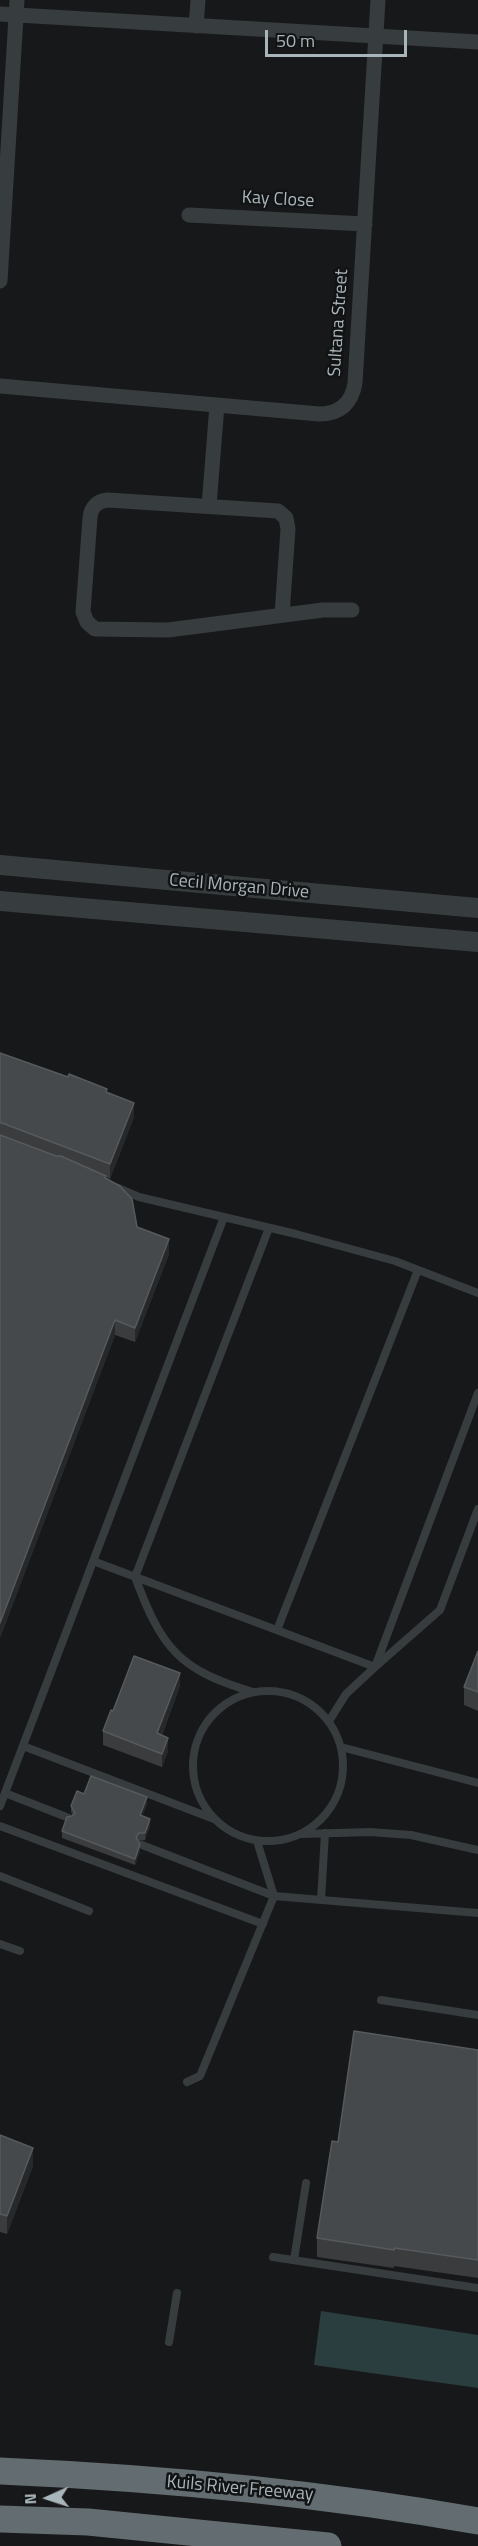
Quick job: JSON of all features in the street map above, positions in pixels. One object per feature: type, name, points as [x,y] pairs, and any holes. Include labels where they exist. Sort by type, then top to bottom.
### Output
[{"type":"highway","name":"Kuils River Freeway","points":[[0,2471],[286,2492],[410,2508],[478,2521]]},
{"type":"highway","points":[[0,2519],[88,2522],[328,2546]]},
{"type":"street","points":[[196,26],[198,0]]},
{"type":"street","name":"Sultana Street","points":[[0,386],[328,414],[343,408],[350,401],[355,383],[378,0]]},
{"type":"street","points":[[0,281],[11,10],[196,26],[478,42]]},
{"type":"street","name":"Kay Close","points":[[189,215],[365,224]]},
{"type":"street","points":[[209,506],[217,405]]},
{"type":"street","points":[[282,615],[288,529],[286,518],[273,509],[108,500],[96,503],[93,507],[90,518],[83,612],[87,622],[101,630],[168,630],[323,610],[352,610]]},
{"type":"street","name":"Cecil Morgan Drive","points":[[0,865],[478,908]]},
{"type":"street","name":"Cecil Morgan Drive","points":[[0,902],[478,942]]},
{"type":"lane","points":[[108,1185],[139,1197],[395,1261],[478,1293]]},
{"type":"lane","points":[[0,1806],[224,1217]]},
{"type":"lane","points":[[269,1228],[135,1577],[144,1602],[172,1650],[204,1675],[253,1692],[279,1692],[303,1699],[317,1708],[329,1721],[341,1747],[344,1767],[340,1788],[332,1807],[319,1822],[302,1834]]},
{"type":"lane","points":[[277,1630],[418,1270]]},
{"type":"lane","points":[[375,1667],[478,1393]]},
{"type":"lane","points":[[329,1721],[346,1694],[440,1610],[478,1509]]},
{"type":"lane","points":[[93,1561],[375,1667]]},
{"type":"lane","points":[[216,1820],[203,1804],[196,1785],[194,1765],[196,1745],[205,1726],[218,1710],[234,1699],[253,1692]]},
{"type":"lane","points":[[23,1746],[216,1820],[242,1837],[257,1841],[287,1839],[302,1834],[370,1832],[411,1835],[478,1850]]},
{"type":"lane","points":[[341,1747],[478,1783]]},
{"type":"lane","points":[[5,1793],[69,1818]]},
{"type":"lane","points":[[0,1826],[263,1924]]},
{"type":"lane","points":[[321,1900],[325,1833]]},
{"type":"lane","points":[[187,2082],[200,2076],[274,1896],[257,1841]]},
{"type":"lane","points":[[142,1845],[274,1896],[478,1913]]},
{"type":"lane","points":[[0,1876],[89,1911]]},
{"type":"lane","points":[[0,1944],[20,1952]]},
{"type":"lane","points":[[381,2000],[478,2015]]},
{"type":"lane","points":[[294,2260],[306,2183]]},
{"type":"lane","points":[[273,2257],[478,2288]]},
{"type":"lane","points":[[169,2342],[177,2293]]},
{"type":"shaded area","points":[[321,2311],[478,2335],[478,2388],[314,2365]]},
{"type":"building","points":[[0,1053],[68,1077],[69,1074],[134,1103],[110,1164],[0,1123]]},
{"type":"building","points":[[0,1135],[61,1156],[106,1176],[105,1178],[120,1186],[132,1199],[137,1227],[169,1239],[135,1328],[115,1320],[0,1623]]},
{"type":"building","points":[[478,1651],[478,1692],[464,1687]]},
{"type":"building","points":[[134,1656],[180,1673],[157,1733],[168,1738],[162,1754],[103,1731]]},
{"type":"building","points":[[91,1776],[147,1797],[140,1815],[150,1819],[145,1833],[139,1833],[136,1837],[140,1844],[135,1859],[62,1831],[67,1817],[75,1813],[71,1806],[77,1791],[84,1794]]},
{"type":"building","points":[[354,2031],[478,2050],[478,2260],[317,2238],[332,2141],[338,2142]]},
{"type":"building","points":[[0,2135],[33,2148],[7,2216],[0,2214]]}]
